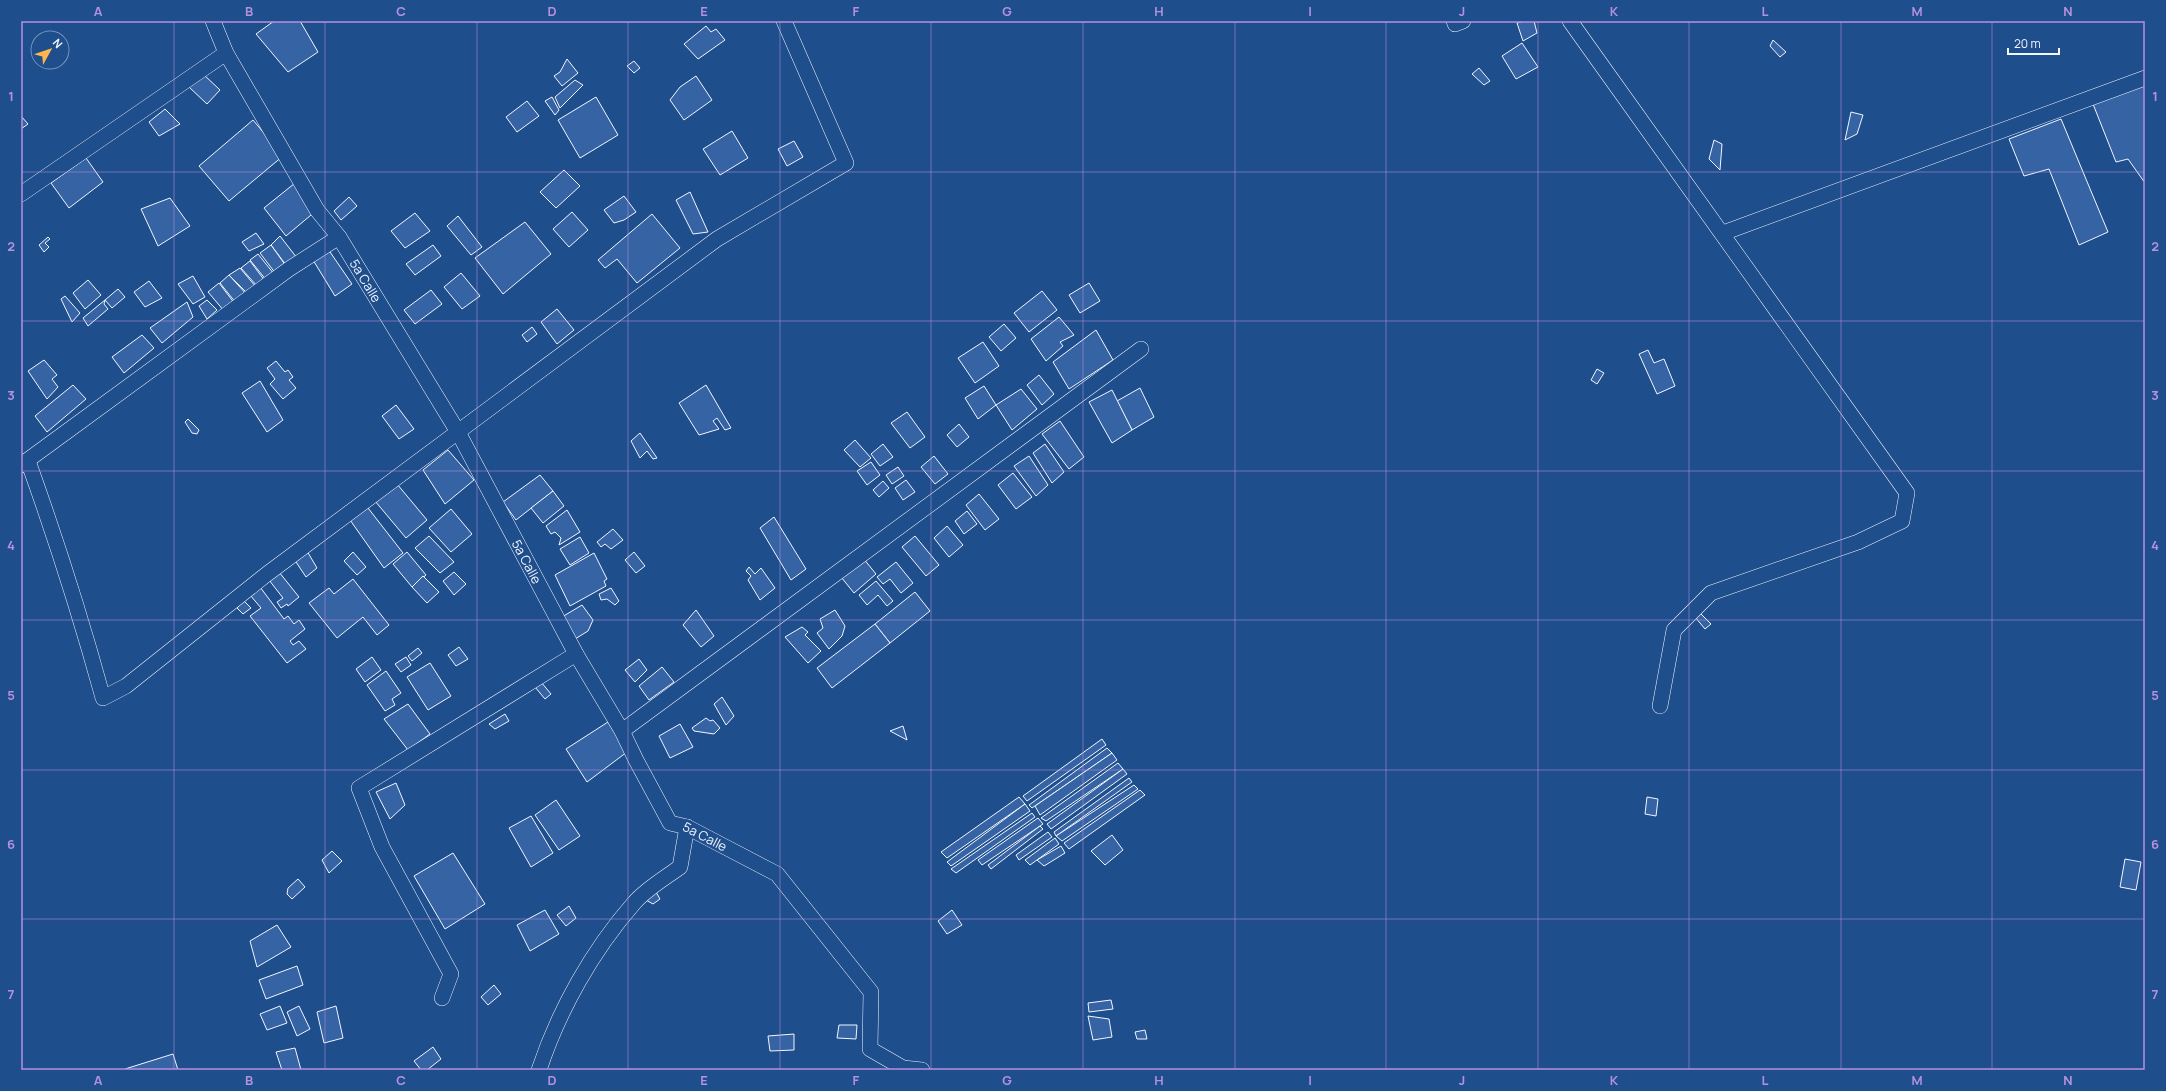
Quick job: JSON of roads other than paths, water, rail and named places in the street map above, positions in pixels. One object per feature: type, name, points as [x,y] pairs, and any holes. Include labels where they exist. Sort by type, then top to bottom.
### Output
[{"type":"street","name":"5a Calle","points":[[213,21],[226,53],[317,210],[339,237],[458,432],[576,654],[622,731],[670,823],[687,828],[777,874],[872,992],[870,1049],[903,1068],[922,1070]]},
{"type":"street","points":[[339,237],[289,268],[24,463],[78,607],[103,698],[126,686],[267,574],[717,239],[846,163],[784,21]]},
{"type":"street","points":[[1454,21],[1455,24],[1463,21]]},
{"type":"street","points":[[1570,21],[1723,233],[1907,493],[1902,521],[1858,542],[1712,593],[1674,630],[1660,706]]},
{"type":"street","points":[[21,194],[226,53]]},
{"type":"street","points":[[1723,233],[2145,78]]},
{"type":"street","points":[[622,731],[1141,349]]},
{"type":"street","points":[[442,998],[451,974],[382,847],[359,788],[576,654]]},
{"type":"street","points":[[539,1070],[547,1044],[588,963],[635,902],[680,867],[687,828]]}]
